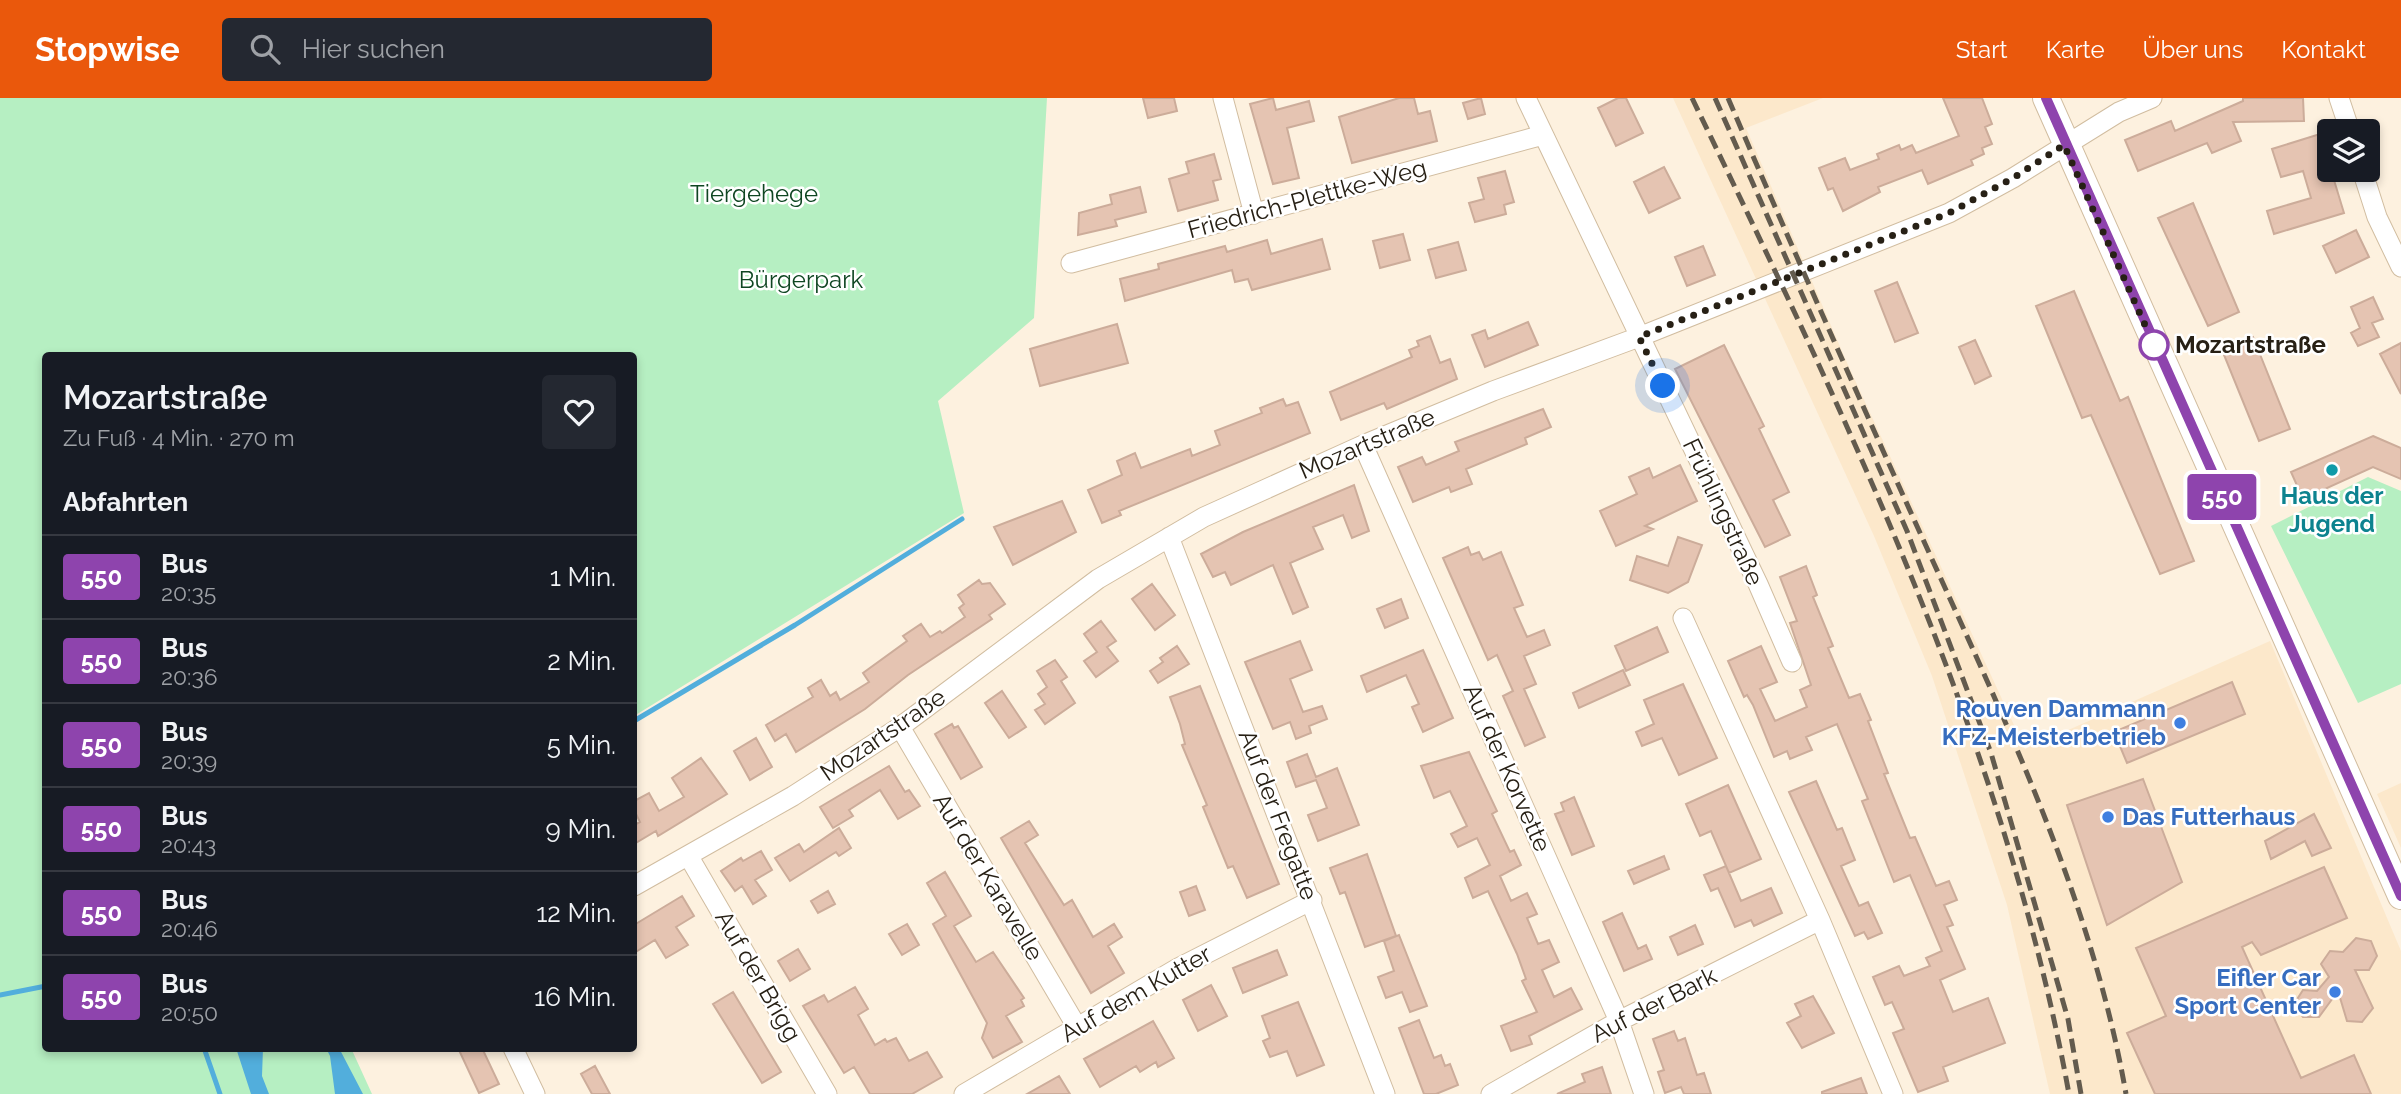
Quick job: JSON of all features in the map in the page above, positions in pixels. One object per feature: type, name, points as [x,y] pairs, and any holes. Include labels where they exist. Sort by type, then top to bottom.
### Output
[{"type":"main road","points":[[2046,98],[2064,145],[2401,896]]},
{"type":"street","points":[[1223,98],[1254,214]]},
{"type":"street","name":"Frühlingstraße","points":[[1525,98],[1758,584],[1792,662]]},
{"type":"street","name":"Mozartstraße","points":[[637,884],[793,796],[900,727],[1098,579],[1248,495],[1493,391],[1639,337],[1949,213],[2013,178],[2119,113],[2152,98]]},
{"type":"street","points":[[2339,98],[2346,119]]},
{"type":"street","name":"Friedrich-Plettke-Weg","points":[[1071,263],[1543,135]]},
{"type":"street","points":[[2366,182],[2376,217],[2401,267]]},
{"type":"street","name":"Auf der Korvette","points":[[1363,445],[1619,1021],[1644,1094]]},
{"type":"street","name":"Auf der Fregatte","points":[[1169,537],[1385,1094]]},
{"type":"street","points":[[1683,618],[1820,920],[1893,1094]]},
{"type":"street","name":"Auf der Karavelle","points":[[900,727],[1077,1027]]},
{"type":"street","name":"Auf der Brigg","points":[[689,857],[827,1094]]},
{"type":"street","name":"Auf dem Kutter","points":[[964,1094],[1178,968],[1312,900]]},
{"type":"street","name":"Auf der Bark","points":[[1491,1094],[1619,1021],[1820,920]]},
{"type":"street","points":[[515,1052],[535,1094]]},
{"type":"shaded area","points":[[1673,98],[1823,98],[1746,128],[1848,365],[2025,749],[2270,641],[2401,951],[2401,1094],[2050,1094],[2007,905],[1932,676],[1874,536]]},
{"type":"shaded area","points":[[2401,783],[2401,848],[2377,794]]},
{"type":"green space","name":"Bürgerpark","points":[[0,98],[1047,98],[1034,318],[938,401],[964,513],[637,714],[637,352],[42,352],[42,1052],[353,1052],[372,1094],[0,1094]]},
{"type":"green space","points":[[2368,477],[2401,491],[2401,684],[2358,703],[2271,526]]},
{"type":"water","points":[[237,1052],[263,1052],[262,1076],[269,1094],[251,1094]]},
{"type":"water","points":[[328,1052],[341,1052],[363,1094],[335,1094]]},
{"type":"building","points":[[1143,98],[1174,98],[1177,111],[1148,118]]},
{"type":"building","points":[[1273,98],[1276,110],[1309,101],[1314,121],[1287,128],[1299,178],[1273,184],[1250,104]]},
{"type":"building","points":[[1399,98],[1414,98],[1418,114],[1430,111],[1437,141],[1352,163],[1339,117]]},
{"type":"building","points":[[1481,98],[1485,114],[1468,119],[1463,103]]},
{"type":"building","points":[[1618,98],[1626,98],[1643,133],[1616,146],[1598,108]]},
{"type":"building","points":[[1943,98],[1982,98],[1992,124],[1985,127],[1992,144],[1982,148],[1984,154],[1971,160],[1973,165],[1928,184],[1922,170],[1878,187],[1880,192],[1843,211],[1833,188],[1828,190],[1819,168],[1845,158],[1850,170],[1879,159],[1877,154],[1899,145],[1901,150],[1912,145],[1916,153],[1959,136]]},
{"type":"building","points":[[2243,98],[2303,98],[2304,121],[2233,122],[2241,141],[2212,153],[2207,143],[2138,171],[2125,140],[2171,121],[2175,131],[2243,101]]},
{"type":"building","points":[[2317,135],[2317,182],[2335,182],[2344,213],[2274,234],[2267,211],[2311,198],[2303,171],[2281,177],[2272,149]]},
{"type":"building","points":[[1214,154],[1221,179],[1213,181],[1218,200],[1178,211],[1169,179],[1189,173],[1186,162]]},
{"type":"building","points":[[1664,167],[1680,198],[1649,213],[1634,182]]},
{"type":"building","points":[[1505,171],[1514,202],[1504,205],[1506,214],[1475,222],[1469,203],[1484,199],[1478,178]]},
{"type":"building","points":[[1140,187],[1146,212],[1115,220],[1117,226],[1078,235],[1079,213],[1112,204],[1110,195]]},
{"type":"building","points":[[2193,203],[2239,312],[2208,326],[2158,218]]},
{"type":"building","points":[[2356,230],[2369,257],[2336,273],[2323,246]]},
{"type":"building","points":[[1403,234],[1410,260],[1380,268],[1373,241]]},
{"type":"building","points":[[1322,239],[1330,269],[1252,290],[1248,279],[1235,282],[1232,270],[1125,301],[1120,279],[1159,269],[1158,264],[1225,246],[1227,252],[1267,240],[1271,254]]},
{"type":"building","points":[[1458,242],[1466,270],[1436,278],[1428,250]]},
{"type":"building","points":[[1703,246],[1715,275],[1687,286],[1675,257]]},
{"type":"building","points":[[1897,282],[1918,333],[1895,342],[1875,291]]},
{"type":"building","points":[[2074,291],[2120,401],[2128,397],[2194,561],[2160,574],[2091,415],[2082,418],[2036,306]]},
{"type":"building","points":[[2373,297],[2383,319],[2372,323],[2379,337],[2358,346],[2351,333],[2360,328],[2351,307]]},
{"type":"building","points":[[1528,322],[1538,345],[1485,367],[1472,335],[1485,330],[1488,339]]},
{"type":"building","points":[[1117,324],[1128,363],[1040,386],[1030,349]]},
{"type":"building","points":[[1430,336],[1440,363],[1450,359],[1457,379],[1387,409],[1384,403],[1341,420],[1330,392],[1412,357],[1409,350],[1419,346],[1417,341]]},
{"type":"building","points":[[2253,337],[2290,429],[2259,441],[2222,350]]},
{"type":"building","points":[[1975,340],[1991,376],[1975,384],[1959,347]]},
{"type":"building","points":[[2401,343],[2401,394],[2380,354]]},
{"type":"building","points":[[1724,345],[1764,426],[1759,429],[1789,492],[1773,500],[1790,535],[1765,547],[1675,369]]},
{"type":"building","points":[[1283,399],[1286,406],[1298,402],[1310,433],[1119,511],[1121,515],[1102,523],[1088,490],[1122,475],[1117,461],[1135,453],[1141,468],[1190,449],[1192,456],[1220,445],[1215,431],[1262,413],[1260,408]]},
{"type":"building","points":[[1543,409],[1551,427],[1525,438],[1527,444],[1466,469],[1472,484],[1451,492],[1449,487],[1413,502],[1398,467],[1422,457],[1426,465],[1459,451],[1455,442]]},
{"type":"building","name":"Haus der Jugend","points":[[2373,436],[2401,448],[2401,479],[2373,467],[2303,499],[2291,472]]},
{"type":"building","points":[[1680,465],[1697,501],[1645,526],[1653,529],[1616,546],[1600,511],[1637,494],[1629,477],[1649,468],[1653,478]]},
{"type":"building","points":[[1354,485],[1369,531],[1352,538],[1343,515],[1313,527],[1323,549],[1290,563],[1308,607],[1293,614],[1273,565],[1231,585],[1225,572],[1213,577],[1201,554],[1243,532]]},
{"type":"building","points":[[1062,501],[1076,532],[1013,565],[994,527]]},
{"type":"building","points":[[1678,537],[1702,545],[1688,582],[1668,593],[1630,580],[1637,556],[1668,566]]},
{"type":"building","points":[[1468,547],[1471,555],[1479,552],[1483,560],[1501,552],[1523,605],[1514,608],[1527,637],[1544,630],[1550,645],[1524,656],[1536,684],[1524,689],[1545,737],[1525,746],[1503,696],[1513,691],[1497,655],[1488,660],[1443,558]]},
{"type":"building","points":[[1806,566],[1817,595],[1813,597],[1833,646],[1828,648],[1849,698],[1860,694],[1888,773],[1884,774],[1910,838],[1915,837],[1936,886],[1949,881],[1957,900],[1944,905],[1953,925],[1947,927],[1965,969],[1940,980],[1953,1012],[1988,998],[2005,1043],[1943,1067],[1948,1081],[1918,1092],[1893,1033],[1904,1029],[1892,1002],[1885,1005],[1873,977],[1899,966],[1904,976],[1930,966],[1926,958],[1942,951],[1910,875],[1894,882],[1862,801],[1868,799],[1837,724],[1806,737],[1812,750],[1790,759],[1787,751],[1774,757],[1753,705],[1747,695],[1744,697],[1728,661],[1761,646],[1777,682],[1760,689],[1775,721],[1807,707],[1800,690],[1811,685],[1790,623],[1797,621],[1780,577]]},
{"type":"building","points":[[979,580],[982,584],[990,583],[1005,604],[989,615],[992,619],[908,675],[865,709],[796,752],[786,734],[775,741],[766,725],[813,697],[808,688],[821,680],[830,696],[836,692],[840,700],[869,682],[863,673],[907,641],[903,636],[921,624],[930,637],[940,631],[942,633],[965,617],[959,608],[964,604],[958,595]]},
{"type":"building","points":[[1152,584],[1175,615],[1155,630],[1132,599]]},
{"type":"building","points":[[1401,599],[1408,618],[1385,628],[1377,609]]},
{"type":"building","points":[[1101,621],[1116,641],[1107,647],[1118,661],[1096,677],[1084,661],[1097,652],[1084,634]]},
{"type":"building","points":[[1657,627],[1668,652],[1626,671],[1615,646]]},
{"type":"building","points":[[1300,641],[1312,670],[1290,679],[1303,712],[1322,706],[1327,719],[1309,726],[1311,733],[1296,739],[1290,722],[1273,729],[1245,662]]},
{"type":"building","points":[[1177,646],[1189,664],[1158,683],[1150,671],[1163,662],[1160,658]]},
{"type":"building","points":[[1423,650],[1453,718],[1423,732],[1412,707],[1419,704],[1406,675],[1367,692],[1361,676]]},
{"type":"building","points":[[1055,660],[1067,677],[1061,681],[1075,703],[1045,724],[1035,710],[1045,704],[1038,694],[1047,687],[1037,671]]},
{"type":"building","points":[[1623,670],[1630,685],[1579,708],[1573,693]]},
{"type":"building","name":"Rouven Dammann KFZ-Meisterbetrieb","points":[[2232,682],[2245,714],[2127,763],[2114,732]]},
{"type":"building","points":[[1683,684],[1717,758],[1679,775],[1662,738],[1642,746],[1636,732],[1654,724],[1644,700]]},
{"type":"building","points":[[1200,686],[1279,884],[1247,898],[1233,866],[1228,868],[1203,807],[1207,805],[1182,745],[1185,744],[1180,724],[1170,697]]},
{"type":"building","points":[[1002,691],[1026,727],[1009,738],[985,703]]},
{"type":"building","points":[[952,724],[954,728],[958,726],[982,767],[961,779],[935,734]]},
{"type":"building","points":[[756,738],[772,767],[750,780],[734,751]]},
{"type":"building","points":[[1469,752],[1497,811],[1492,814],[1510,852],[1514,850],[1521,865],[1500,876],[1511,901],[1527,893],[1537,914],[1527,918],[1538,944],[1549,940],[1559,962],[1542,970],[1554,997],[1571,988],[1582,1009],[1529,1036],[1532,1044],[1511,1051],[1501,1026],[1537,1012],[1522,981],[1526,979],[1517,954],[1488,891],[1473,898],[1465,878],[1490,865],[1477,838],[1458,847],[1451,834],[1467,826],[1450,791],[1434,798],[1421,766]]},
{"type":"building","points":[[1307,754],[1316,777],[1337,768],[1359,825],[1318,841],[1308,815],[1327,808],[1316,780],[1296,787],[1287,762]]},
{"type":"building","points":[[701,758],[727,794],[658,836],[656,831],[637,842],[637,824],[640,822],[637,816],[637,799],[649,793],[659,811],[684,797],[672,778]]},
{"type":"building","points":[[889,766],[905,792],[909,790],[920,806],[898,819],[880,790],[849,810],[853,816],[833,828],[820,807]]},
{"type":"building","points":[[2143,779],[2182,882],[2107,925],[2067,805]]},
{"type":"building","points":[[1816,781],[1837,830],[1842,828],[1855,860],[1841,866],[1859,906],[1868,902],[1882,933],[1868,939],[1864,932],[1855,936],[1789,792]]},
{"type":"building","points":[[1728,785],[1761,859],[1729,873],[1711,831],[1700,836],[1686,804]]},
{"type":"building","points":[[1574,797],[1594,846],[1572,855],[1555,814],[1564,811],[1561,803]]},
{"type":"building","points":[[2314,814],[2331,848],[2312,856],[2305,841],[2271,859],[2265,841]]},
{"type":"building","points":[[1029,821],[1038,835],[1025,843],[1064,905],[1072,900],[1093,937],[1114,924],[1122,937],[1108,946],[1124,973],[1091,993],[1001,838]]},
{"type":"building","points":[[839,828],[851,848],[839,856],[836,852],[790,881],[775,858],[799,844],[804,852]]},
{"type":"building","points":[[761,851],[772,870],[755,880],[766,896],[753,904],[742,886],[735,891],[721,871],[741,858],[743,861]]},
{"type":"building","points":[[1367,854],[1396,936],[1365,947],[1345,892],[1340,894],[1330,868]]},
{"type":"building","points":[[1664,856],[1669,869],[1634,884],[1628,871]]},
{"type":"building","points":[[1726,866],[1741,901],[1771,888],[1782,913],[1754,926],[1751,920],[1735,927],[1718,888],[1711,891],[1704,875]]},
{"type":"building","points":[[2324,867],[2347,918],[2261,955],[2252,942],[2242,947],[2301,1078],[2354,1055],[2371,1094],[2155,1094],[2127,1033],[2166,1016],[2136,948]]},
{"type":"building","points":[[945,872],[971,916],[954,926],[976,962],[993,952],[1024,998],[1021,1000],[1024,1006],[1006,1016],[1022,1042],[993,1058],[982,1038],[987,1023],[933,924],[946,916],[927,883]]},
{"type":"building","points":[[1196,886],[1205,910],[1189,916],[1180,892]]},
{"type":"building","points":[[828,891],[835,904],[818,913],[811,901]]},
{"type":"building","points":[[682,896],[694,916],[676,927],[688,945],[666,958],[655,940],[637,951],[637,923]]},
{"type":"building","points":[[1622,913],[1638,949],[1646,945],[1652,959],[1624,971],[1603,922]]},
{"type":"building","points":[[907,924],[919,945],[902,955],[889,934]]},
{"type":"building","points":[[1695,925],[1703,944],[1678,955],[1670,937]]},
{"type":"building","points":[[1399,935],[1427,1006],[1410,1012],[1402,992],[1386,998],[1378,977],[1394,971],[1384,941]]},
{"type":"building","points":[[2356,938],[2371,941],[2377,956],[2369,970],[2355,970],[2373,1008],[2362,1022],[2347,1021],[2338,991],[2319,1017],[2303,1017],[2294,1004],[2303,990],[2317,991],[2329,977],[2321,964],[2330,951],[2343,952]]},
{"type":"building","points":[[798,949],[810,969],[790,981],[778,961]]},
{"type":"building","points":[[1277,950],[1287,975],[1243,993],[1233,968]]},
{"type":"building","points":[[1211,985],[1227,1016],[1198,1031],[1183,1000]]},
{"type":"building","points":[[855,987],[868,1009],[858,1015],[875,1045],[885,1039],[887,1042],[896,1038],[909,1061],[927,1052],[942,1077],[912,1094],[870,1094],[854,1067],[844,1073],[803,1006],[824,995],[828,1002]]},
{"type":"building","points":[[733,992],[781,1072],[762,1083],[713,1004]]},
{"type":"building","points":[[1813,996],[1834,1033],[1802,1048],[1787,1023],[1801,1016],[1795,1004]]},
{"type":"building","points":[[1298,1002],[1324,1065],[1297,1076],[1287,1051],[1270,1057],[1263,1041],[1270,1038],[1262,1016]]},
{"type":"building","points":[[1419,1020],[1434,1058],[1441,1055],[1445,1066],[1450,1064],[1458,1085],[1436,1094],[1424,1094],[1399,1028]]},
{"type":"building","points":[[1153,1021],[1174,1058],[1158,1067],[1156,1062],[1140,1072],[1136,1066],[1100,1087],[1084,1059]]},
{"type":"building","points":[[1674,1031],[1678,1041],[1685,1038],[1697,1075],[1704,1073],[1711,1094],[1684,1094],[1681,1087],[1665,1093],[1658,1072],[1664,1070],[1653,1039]]},
{"type":"building","points":[[460,1052],[484,1052],[499,1084],[479,1093]]},
{"type":"building","points":[[595,1066],[610,1094],[592,1094],[581,1074]]},
{"type":"building","points":[[1602,1067],[1611,1094],[1557,1094],[1585,1082],[1582,1074]]},
{"type":"building","points":[[1059,1076],[1070,1094],[1027,1094]]},
{"type":"building","points":[[1861,1078],[1867,1094],[1822,1094],[1822,1092]]},
{"type":"waterway","points":[[637,719],[795,625],[962,519]]},
{"type":"waterway","points":[[0,995],[42,987]]},
{"type":"waterway","points":[[205,1052],[220,1094]]},
{"type":"railway","points":[[1692,98],[1862,461],[1914,584],[1962,709],[2005,835],[2041,964],[2069,1094]]},
{"type":"railway","points":[[1715,98],[1907,531],[1991,753],[2068,1019],[2081,1094]]},
{"type":"railway","points":[[1728,98],[2046,820],[2093,955],[2126,1094]]},
{"type":"bus line","name":"550","points":[[2046,98],[2064,145],[2401,896]]},
{"type":"place","name":"Mozartstraße","points":[[2154,345]]},
{"type":"place","name":"Haus der Jugend","points":[[2332,470]]},
{"type":"place","name":"Rouven Dammann KFZ-Meisterbetrieb","points":[[2180,723]]},
{"type":"place","name":"Das Futterhaus","points":[[2108,817]]},
{"type":"place","name":"Eifler Car Sport Center","points":[[2335,992]]},
{"type":"route","points":[[1663,386],[1639,337],[1949,213],[2013,178],[2064,145],[2154,345]]},
{"type":"park label","name":"Tiergehege","points":[[754,194]]}]
